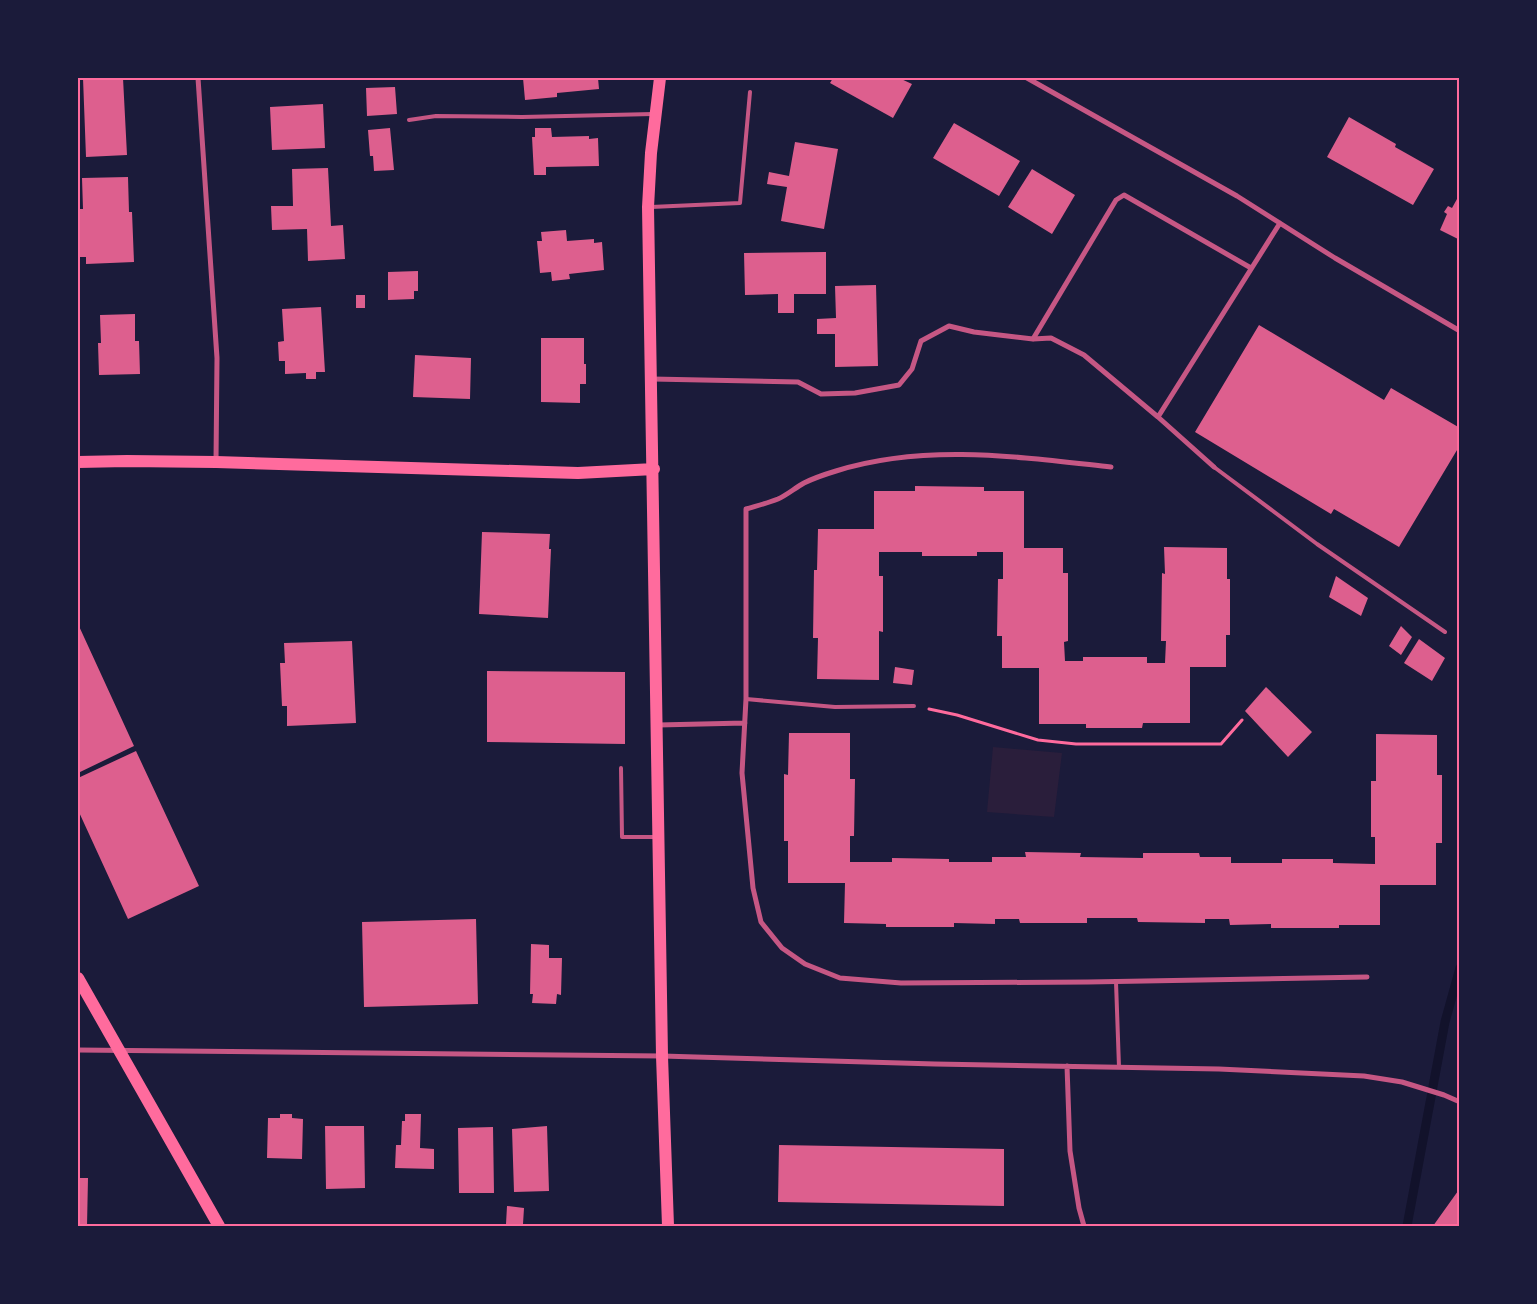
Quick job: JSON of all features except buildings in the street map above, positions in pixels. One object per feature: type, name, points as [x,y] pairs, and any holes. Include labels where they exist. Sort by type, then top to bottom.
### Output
[{"type":"main road","points":[[660,78],[651,153],[648,207],[654,469],[662,1056],[668,1226]]},
{"type":"main road","points":[[78,462],[216,462],[578,473],[654,469]]},
{"type":"main road","points":[[78,978],[116,1049],[219,1226]]},
{"type":"street","points":[[198,78],[217,358],[216,462]]},
{"type":"street","points":[[1026,78],[1237,196],[1460,331]]},
{"type":"street","points":[[1033,339],[1116,200],[1124,195],[1251,268]]},
{"type":"street","points":[[1158,417],[1280,223]]},
{"type":"street","points":[[652,379],[798,382],[821,394],[855,393],[899,385],[912,369],[922,341],[948,326],[974,332],[1033,339],[1051,338],[1084,355],[1158,417],[1214,468]]},
{"type":"street","points":[[1111,466],[962,454],[899,459],[862,464],[835,471],[805,483],[779,498],[746,509],[746,699],[742,773],[752,888],[761,922],[782,948],[805,964],[840,978],[901,983],[1116,982],[1367,977]]},
{"type":"street","points":[[658,725],[745,723]]},
{"type":"street","points":[[78,1050],[662,1056],[1308,1072],[1364,1076],[1402,1082],[1460,1102]]},
{"type":"street","points":[[1067,1066],[1070,1150],[1079,1208],[1084,1226]]},
{"type":"lane","points":[[648,207],[740,203],[750,92]]},
{"type":"lane","points":[[409,120],[436,116],[522,117],[655,114]]},
{"type":"lane","points":[[1214,468],[1317,544],[1445,632]]},
{"type":"lane","points":[[746,699],[835,707],[914,706]]},
{"type":"lane","points":[[621,768],[622,837],[659,837]]},
{"type":"lane","points":[[1116,982],[1119,1067]]},
{"type":"path","points":[[914,706],[957,715],[1038,740],[1076,744],[1220,744],[1242,720]]},
{"type":"shaded area","points":[[993,747],[1062,753],[1054,817],[987,812]]},
{"type":"waterway","points":[[1407,1226],[1445,1022],[1460,968]]}]
